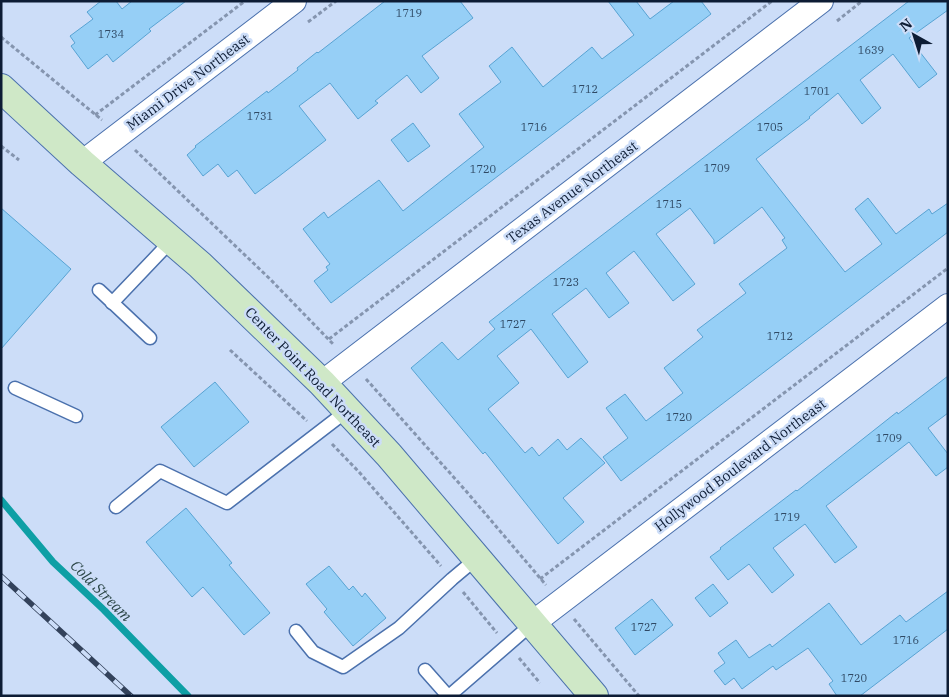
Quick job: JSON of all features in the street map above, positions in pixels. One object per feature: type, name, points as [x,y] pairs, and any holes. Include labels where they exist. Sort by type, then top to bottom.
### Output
[{"type":"main road","name":"Center Point Road Northeast","points":[[1,88],[82,163],[200,265],[322,382],[389,455],[594,696]]},
{"type":"street","name":"Miami Drive Northeast","points":[[82,163],[294,1]]},
{"type":"street","name":"Texas Avenue Northeast","points":[[322,382],[821,1]]},
{"type":"street","name":"Hollywood Boulevard Northeast","points":[[533,623],[948,306]]},
{"type":"lane","points":[[112,303],[172,240]]},
{"type":"lane","points":[[99,290],[150,338]]},
{"type":"lane","points":[[15,388],[76,416]]},
{"type":"lane","points":[[116,507],[160,472],[226,503],[348,410]]},
{"type":"lane","points":[[296,631],[313,652],[343,667],[398,628],[452,578],[477,558]]},
{"type":"lane","points":[[425,670],[449,696],[533,623]]},
{"type":"path","points":[[95,115],[244,1]]},
{"type":"path","points":[[329,339],[772,1]]},
{"type":"path","points":[[1,37],[104,122]]},
{"type":"path","points":[[1,146],[19,160]]},
{"type":"path","points":[[131,146],[263,272],[336,348]]},
{"type":"path","points":[[540,579],[948,268]]},
{"type":"path","points":[[230,350],[319,432],[359,472],[452,578],[540,683]]},
{"type":"path","points":[[361,373],[466,491],[546,585]]},
{"type":"path","points":[[572,616],[639,696]]},
{"type":"building","points":[[101,1],[116,1],[122,9],[132,1],[186,1],[149,29],[151,31],[113,62],[107,54],[88,69],[71,46],[75,43],[70,36],[93,19],[87,12]]},
{"type":"building","points":[[385,1],[460,1],[473,18],[422,56],[439,78],[421,93],[407,75],[375,101],[378,103],[358,119],[330,83],[299,106],[326,140],[255,194],[237,170],[228,177],[218,164],[203,176],[187,155],[195,146],[267,91],[268,93],[298,70],[297,68],[317,52]]},
{"type":"building","points":[[608,1],[636,1],[650,19],[674,1],[701,1],[711,14],[331,303],[314,281],[328,270],[326,267],[330,264],[303,229],[324,212],[328,218],[379,180],[403,211],[484,147],[459,114],[501,82],[489,66],[512,47],[543,87],[592,47],[602,59],[634,35]]},
{"type":"building","points":[[909,1],[948,1],[948,10],[909,38],[937,74],[919,88],[893,54],[860,80],[881,108],[862,124],[838,93],[810,118],[756,159],[845,272],[882,244],[855,209],[868,198],[896,234],[929,209],[932,214],[948,203],[948,232],[621,481],[603,457],[628,438],[606,408],[625,394],[646,421],[683,393],[664,368],[703,337],[697,330],[746,293],[739,284],[787,248],[782,240],[785,238],[762,207],[714,244],[714,240],[690,208],[656,234],[695,284],[673,301],[634,251],[606,273],[629,303],[609,318],[586,288],[552,314],[588,362],[568,378],[531,329],[497,356],[519,383],[488,409],[525,453],[532,447],[539,456],[558,439],[567,450],[581,438],[605,463],[563,498],[584,522],[558,544],[485,452],[483,454],[411,368],[442,342],[458,360],[495,329],[489,322]]},
{"type":"building","points":[[413,123],[430,146],[408,162],[391,140]]},
{"type":"building","points":[[1,208],[71,269],[1,349]]},
{"type":"building","points":[[948,376],[948,413],[928,428],[948,454],[948,467],[936,476],[909,442],[826,506],[857,547],[835,563],[805,524],[773,548],[794,575],[772,593],[749,564],[728,580],[710,557],[897,412],[898,414]]},
{"type":"building","points":[[215,382],[249,422],[194,467],[161,427]]},
{"type":"building","points":[[186,508],[232,563],[229,565],[270,613],[244,635],[203,587],[192,597],[146,542]]},
{"type":"building","points":[[329,566],[349,590],[353,586],[362,597],[365,593],[386,618],[353,646],[324,612],[327,609],[306,584]]},
{"type":"building","points":[[713,584],[728,603],[710,617],[695,598]]},
{"type":"building","points":[[948,591],[948,629],[860,696],[837,696],[829,684],[833,681],[808,648],[776,670],[773,666],[742,689],[734,678],[725,685],[714,671],[725,663],[718,653],[736,640],[749,658],[770,644],[772,647],[829,603],[861,645],[900,615],[906,622]]},
{"type":"building","points":[[652,599],[673,625],[635,655],[615,628]]},
{"type":"waterway","name":"Cold Stream","points":[[1,500],[53,562],[104,610],[188,696]]},
{"type":"railway","points":[[1,576],[131,696]]}]
